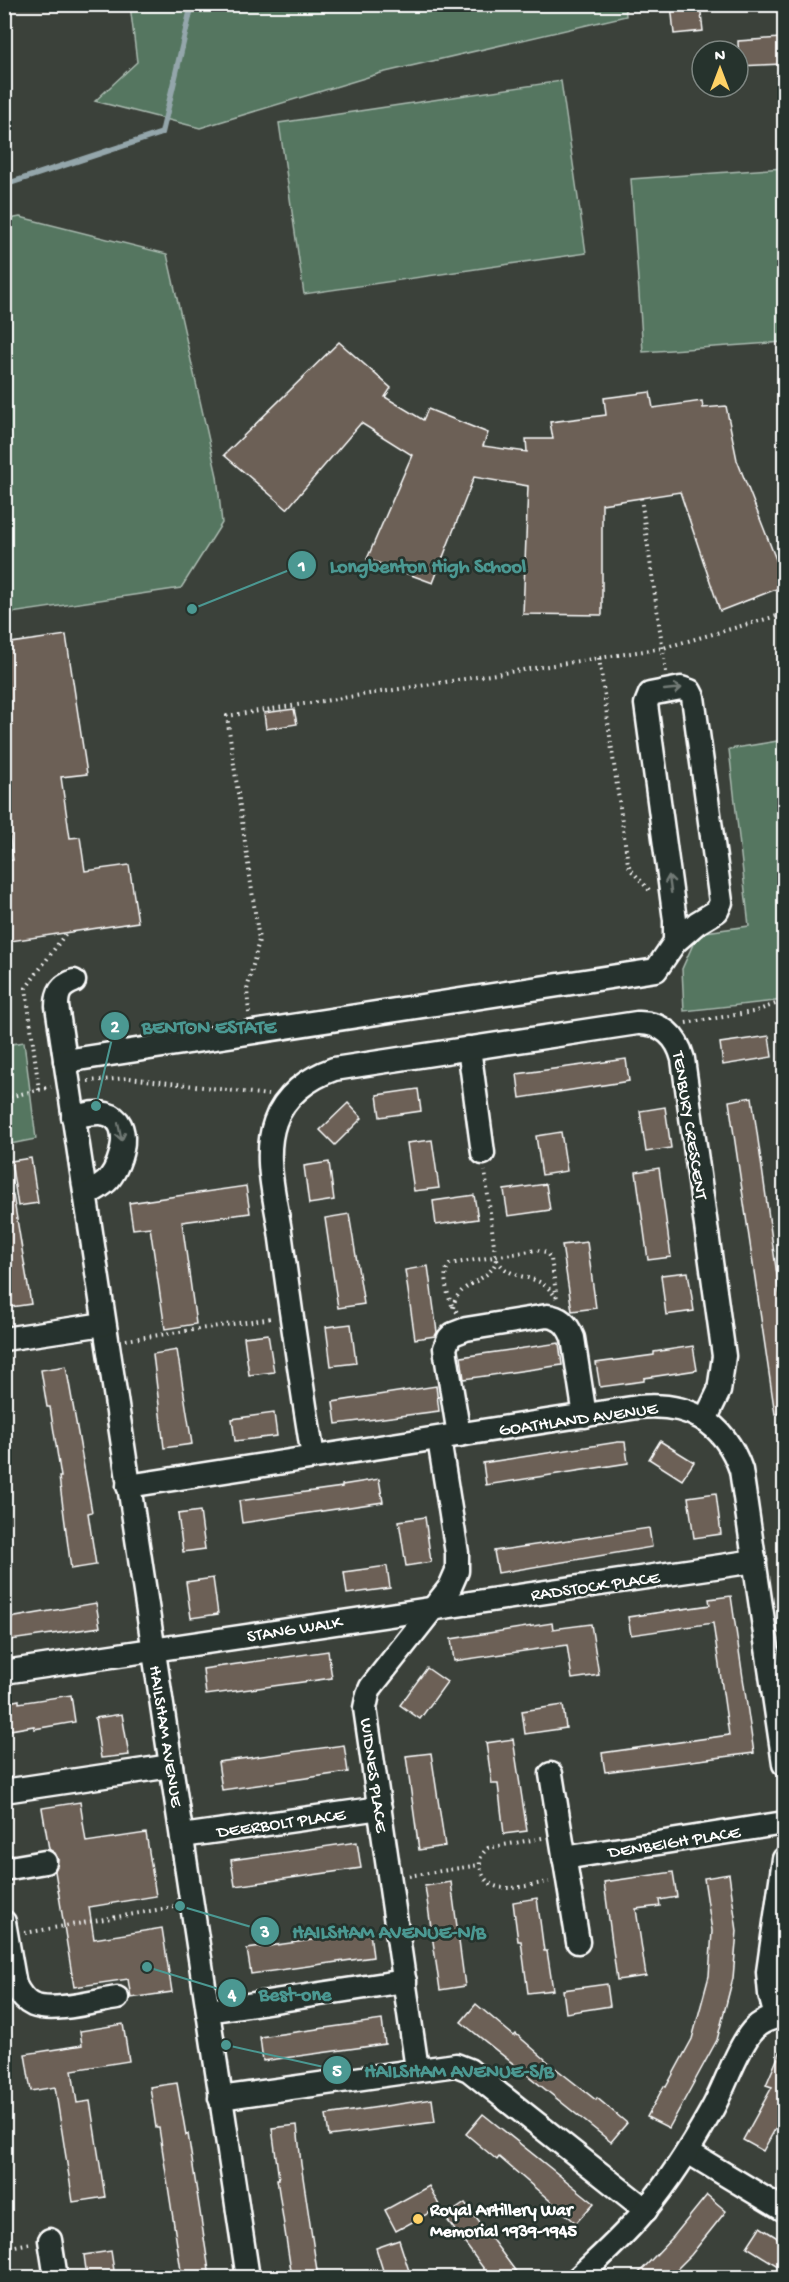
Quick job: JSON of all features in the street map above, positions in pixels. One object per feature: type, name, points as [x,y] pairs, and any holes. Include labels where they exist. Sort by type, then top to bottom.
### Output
[{"type":"street","points":[[65,1061],[652,971],[661,965],[675,942],[697,923],[717,911],[721,902],[693,697],[686,689],[650,694],[646,704],[675,920],[675,942]]},
{"type":"street","name":"HAILSHAM AVENUE","points":[[74,981],[61,988],[57,999],[65,1061],[248,2277]]},
{"type":"street","name":"TENBURY CRESCENT","points":[[313,1457],[291,1315],[270,1150],[275,1121],[290,1098],[307,1082],[334,1069],[637,1023],[650,1023],[662,1028],[675,1038],[683,1059],[724,1356],[719,1391],[705,1420]]},
{"type":"street","points":[[470,1048],[483,1153]]},
{"type":"street","points":[[74,1117],[105,1113],[117,1120],[122,1134],[121,1151],[114,1172],[100,1187],[86,1195]]},
{"type":"street","points":[[466,1329],[547,1316],[558,1309],[573,1338],[585,1416]]},
{"type":"street","name":"WIDNES PLACE","points":[[417,2069],[365,1708],[368,1694],[454,1579],[458,1563],[445,1348],[453,1334],[466,1329]]},
{"type":"street","points":[[4,1339],[106,1334]]},
{"type":"street","name":"GOATHLAND AVENUE","points":[[128,1486],[638,1407],[680,1408],[705,1420],[723,1436],[736,1458],[744,1486],[784,1764]]},
{"type":"street","name":"RADSTOCK PLACE","points":[[434,1607],[755,1561]]},
{"type":"street","name":"STANG WALK","points":[[4,1672],[434,1607]]},
{"type":"street","points":[[4,1791],[171,1766]]},
{"type":"street","points":[[551,1774],[578,1942]]},
{"type":"street","name":"DEERBOLT PLACE","points":[[182,1836],[380,1808]]},
{"type":"street","name":"DENBEIGH PLACE","points":[[566,1869],[784,1823]]},
{"type":"street","points":[[578,2277],[646,2210],[688,2152],[719,2098],[746,2040],[760,2024],[780,2016],[770,1994],[768,1972],[784,1859]]},
{"type":"street","points":[[4,1869],[45,1862]]},
{"type":"street","points":[[5,1931],[15,1985],[19,1994],[33,2005],[53,2007],[117,1998]]},
{"type":"street","points":[[208,2011],[405,1981]]},
{"type":"street","points":[[220,2098],[456,2065],[470,2070],[646,2210]]},
{"type":"street","points":[[688,2152],[784,2210]]},
{"type":"street","points":[[51,2240],[56,2277]]},
{"type":"path","points":[[641,498],[669,690]]},
{"type":"path","points":[[252,1031],[246,994],[259,939],[227,716],[663,648],[784,614]]},
{"type":"path","points":[[599,658],[628,864],[655,897]]},
{"type":"path","points":[[662,1028],[753,1012],[784,1001]]},
{"type":"path","points":[[32,1040],[39,1090]]},
{"type":"path","points":[[92,1081],[98,1076]]},
{"type":"path","points":[[4,1098],[69,1084],[137,1079],[290,1098]]},
{"type":"path","points":[[453,1308],[456,1296],[461,1290],[491,1271],[496,1262],[483,1153]]},
{"type":"path","points":[[466,1329],[463,1320],[453,1308],[445,1274],[447,1266],[455,1262],[537,1250],[546,1252],[551,1259],[558,1309]]},
{"type":"path","points":[[496,1256],[506,1270],[520,1277],[537,1280],[547,1287],[558,1309]]},
{"type":"path","points":[[106,1334],[291,1315]]},
{"type":"path","points":[[561,1836],[493,1846],[482,1854],[479,1864],[486,1881],[499,1888],[566,1869]]},
{"type":"path","points":[[391,1879],[479,1864]]},
{"type":"path","points":[[5,1931],[192,1904]]},
{"type":"green space","points":[[625,4],[626,16],[381,73],[200,128],[95,101],[137,62],[130,5]]},
{"type":"green space","points":[[561,81],[586,253],[304,294],[279,123]]},
{"type":"green space","points":[[784,168],[784,342],[643,352],[631,179]]},
{"type":"green space","points":[[20,217],[167,254],[217,476],[222,523],[181,588],[5,614],[4,220]]},
{"type":"green space","points":[[784,740],[784,1000],[684,1011],[682,969],[698,933],[749,926],[729,749]]},
{"type":"green space","points":[[24,1042],[36,1139],[5,1145],[5,1045]]},
{"type":"building","points":[[671,4],[700,4],[703,31],[674,34]]},
{"type":"building","points":[[781,38],[782,64],[750,65],[750,40]]},
{"type":"building","points":[[339,342],[391,388],[385,397],[423,420],[428,409],[488,433],[483,446],[527,452],[526,439],[553,439],[550,422],[606,415],[604,398],[650,392],[653,408],[702,401],[703,408],[726,406],[737,460],[784,580],[784,586],[720,611],[680,492],[602,504],[602,615],[523,614],[528,486],[474,477],[433,583],[367,559],[412,455],[361,423],[287,509],[224,455]]},
{"type":"building","points":[[66,635],[87,774],[61,777],[70,838],[80,837],[85,871],[129,865],[138,922],[4,942],[4,861],[13,860],[7,820],[4,820],[4,644]]},
{"type":"building","points":[[294,709],[297,724],[266,729],[264,713]]},
{"type":"building","points":[[769,1036],[772,1057],[723,1065],[720,1043]]},
{"type":"building","points":[[626,1059],[629,1081],[520,1098],[517,1074]]},
{"type":"building","points":[[418,1089],[421,1111],[380,1117],[377,1095]]},
{"type":"building","points":[[752,1097],[784,1325],[784,1414],[775,1414],[729,1101]]},
{"type":"building","points":[[348,1103],[362,1118],[335,1145],[320,1130]]},
{"type":"building","points":[[665,1107],[671,1148],[646,1152],[640,1111]]},
{"type":"building","points":[[561,1132],[567,1171],[542,1175],[536,1136]]},
{"type":"building","points":[[432,1140],[439,1188],[414,1191],[407,1143]]},
{"type":"building","points":[[31,1158],[38,1203],[18,1206],[11,1161]]},
{"type":"building","points":[[329,1162],[334,1200],[309,1204],[304,1166]]},
{"type":"building","points":[[659,1168],[671,1257],[648,1260],[636,1172]]},
{"type":"building","points":[[546,1184],[550,1210],[508,1216],[504,1190]]},
{"type":"building","points":[[246,1186],[250,1213],[182,1222],[196,1324],[165,1329],[150,1227],[133,1229],[129,1203]]},
{"type":"building","points":[[13,1195],[31,1304],[11,1307],[4,1265],[4,1196]]},
{"type":"building","points":[[474,1195],[478,1219],[436,1225],[433,1201]]},
{"type":"building","points":[[349,1214],[364,1304],[338,1308],[325,1218]]},
{"type":"building","points":[[587,1242],[596,1308],[572,1311],[562,1245]]},
{"type":"building","points":[[428,1266],[437,1332],[435,1336],[415,1339],[405,1270]]},
{"type":"building","points":[[688,1272],[694,1311],[666,1315],[661,1275]]},
{"type":"building","points":[[351,1324],[356,1363],[331,1366],[326,1327]]},
{"type":"building","points":[[268,1334],[274,1372],[249,1375],[244,1337]]},
{"type":"building","points":[[559,1343],[562,1365],[464,1379],[461,1357]]},
{"type":"building","points":[[693,1346],[697,1370],[600,1387],[596,1363],[654,1355],[654,1352]]},
{"type":"building","points":[[177,1350],[192,1444],[164,1448],[153,1354]]},
{"type":"building","points":[[66,1366],[92,1512],[88,1513],[96,1565],[71,1569],[59,1477],[61,1477],[50,1407],[47,1407],[41,1370]]},
{"type":"building","points":[[436,1386],[439,1411],[336,1424],[333,1402]]},
{"type":"building","points":[[274,1413],[277,1436],[235,1441],[232,1419]]},
{"type":"building","points":[[660,1441],[694,1462],[682,1480],[649,1459]]},
{"type":"building","points":[[625,1442],[628,1463],[486,1485],[483,1463]]},
{"type":"building","points":[[379,1479],[383,1502],[242,1523],[239,1501],[342,1487],[342,1485]]},
{"type":"building","points":[[716,1493],[721,1534],[694,1538],[688,1497]]},
{"type":"building","points":[[200,1511],[205,1549],[183,1552],[178,1514]]},
{"type":"building","points":[[425,1517],[431,1562],[406,1566],[399,1521]]},
{"type":"building","points":[[649,1528],[652,1547],[498,1573],[494,1551]]},
{"type":"building","points":[[387,1566],[390,1588],[347,1594],[344,1572]]},
{"type":"building","points":[[213,1578],[218,1614],[191,1618],[186,1582]]},
{"type":"building","points":[[731,1596],[754,1753],[605,1772],[602,1753],[729,1735],[713,1623],[631,1635],[628,1617],[710,1605],[709,1599]]},
{"type":"building","points":[[96,1603],[100,1627],[4,1641],[4,1619]]},
{"type":"building","points":[[552,1623],[553,1629],[591,1624],[599,1675],[572,1679],[567,1645],[454,1661],[451,1639]]},
{"type":"building","points":[[328,1651],[332,1678],[206,1695],[203,1669]]},
{"type":"building","points":[[427,1668],[447,1682],[420,1719],[400,1705]]},
{"type":"building","points":[[71,1695],[75,1722],[4,1731],[4,1703]]},
{"type":"building","points":[[563,1705],[566,1728],[525,1734],[522,1711]]},
{"type":"building","points":[[122,1714],[129,1755],[101,1758],[95,1718]]},
{"type":"building","points":[[513,1739],[527,1831],[504,1834],[498,1784],[492,1784],[486,1743]]},
{"type":"building","points":[[344,1745],[348,1772],[222,1790],[218,1762]]},
{"type":"building","points":[[431,1753],[445,1846],[419,1850],[406,1756]]},
{"type":"building","points":[[80,1802],[86,1842],[146,1833],[156,1896],[89,1907],[94,1939],[162,1928],[172,1992],[131,1998],[128,1979],[74,1987],[55,1871],[58,1859],[49,1849],[42,1808]]},
{"type":"building","points":[[357,1842],[361,1868],[235,1886],[231,1860]]},
{"type":"building","points":[[673,1872],[677,1897],[659,1900],[660,1906],[636,1909],[646,1976],[617,1980],[604,1882]]},
{"type":"building","points":[[729,1874],[737,1931],[733,1978],[717,2040],[669,2128],[647,2117],[692,2039],[709,1976],[712,1931],[704,1878]]},
{"type":"building","points":[[451,1882],[465,1986],[440,1990],[425,1886]]},
{"type":"building","points":[[537,1898],[544,1951],[547,1951],[553,1990],[528,1993],[513,1902]]},
{"type":"building","points":[[370,1932],[373,1957],[251,1974],[247,1949]]},
{"type":"building","points":[[607,1984],[610,2006],[566,2013],[563,1990]]},
{"type":"building","points":[[476,2004],[627,2123],[611,2142],[461,2022]]},
{"type":"building","points":[[382,2020],[385,2044],[263,2061],[260,2037]]},
{"type":"building","points":[[123,2024],[129,2061],[72,2070],[77,2103],[90,2101],[105,2197],[73,2202],[55,2087],[31,2091],[25,2054],[82,2045],[80,2031]]},
{"type":"building","points":[[784,2043],[784,2113],[763,2151],[743,2140],[772,2087],[766,2085]]},
{"type":"building","points":[[177,2083],[186,2135],[188,2134],[210,2277],[182,2277],[159,2128],[156,2128],[150,2087]]},
{"type":"building","points":[[432,2099],[435,2122],[329,2136],[326,2115]]},
{"type":"building","points":[[483,2114],[594,2203],[576,2223],[499,2157],[497,2160],[466,2134]]},
{"type":"building","points":[[297,2125],[318,2277],[292,2277],[277,2179],[279,2179],[272,2128]]},
{"type":"building","points":[[429,2186],[440,2207],[396,2231],[385,2210]]},
{"type":"building","points":[[707,2195],[726,2211],[691,2255],[669,2277],[635,2277],[673,2237]]},
{"type":"building","points":[[465,2203],[520,2277],[490,2277],[445,2217]]},
{"type":"building","points":[[760,2227],[784,2242],[784,2270],[747,2247]]},
{"type":"building","points":[[399,2240],[411,2277],[385,2277],[376,2248]]},
{"type":"building","points":[[111,2251],[115,2277],[87,2277],[84,2255]]},
{"type":"waterway","points":[[4,185],[162,133],[192,4]]},
{"type":"place","name":"Longbenton High School","points":[[192,609]]},
{"type":"place","name":"BENTON ESTATE","points":[[96,1106]]},
{"type":"place","name":"HAILSHAM AVENUE-N/B","points":[[180,1906]]},
{"type":"place","name":"Best-one","points":[[147,1967]]},
{"type":"place","name":"HAILSHAM AVENUE-S/B","points":[[226,2045]]},
{"type":"place","name":"Royal Artillery War Memorial 1939-1945","points":[[418,2219]]}]
